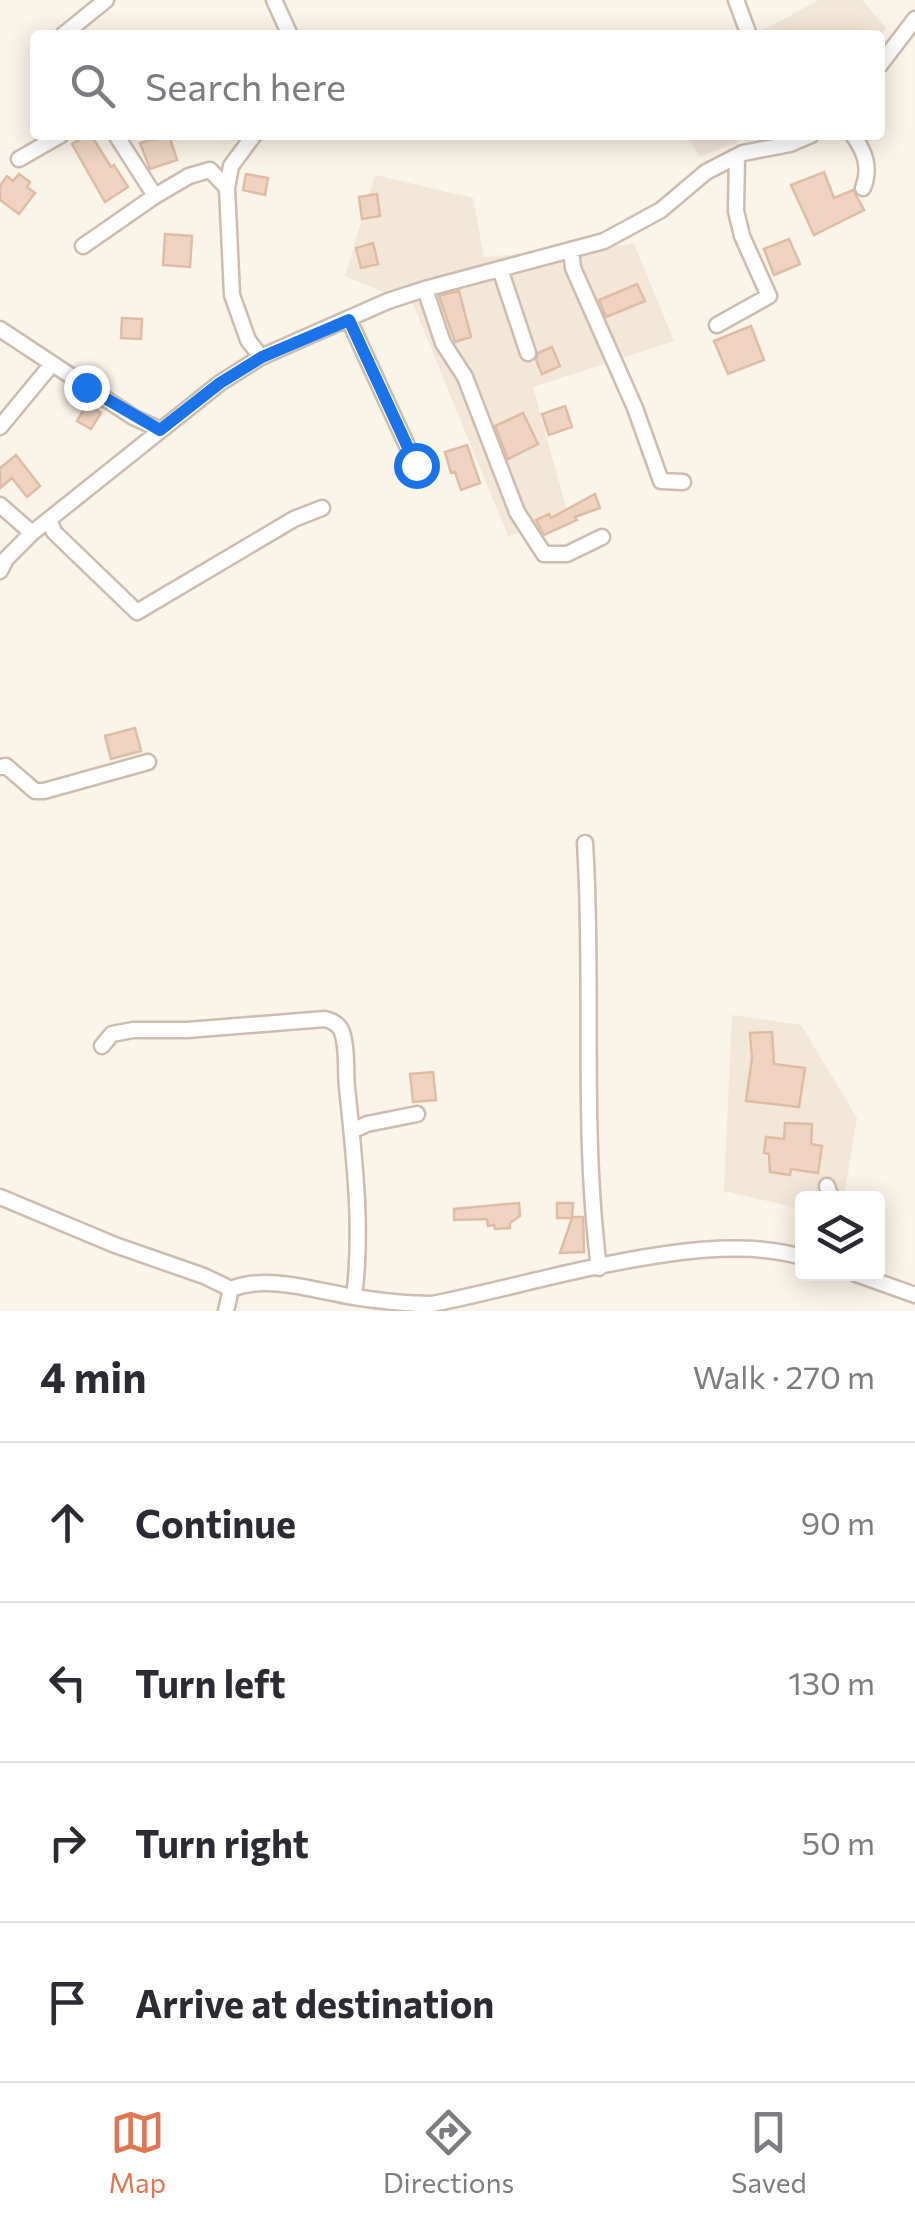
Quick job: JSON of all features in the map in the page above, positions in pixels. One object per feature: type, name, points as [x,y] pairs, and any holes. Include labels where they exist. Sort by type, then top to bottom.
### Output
[{"type":"street","points":[[69,30],[106,0]]},
{"type":"street","points":[[274,0],[288,30]]},
{"type":"street","points":[[736,0],[747,30]]},
{"type":"street","points":[[885,59],[915,20]]},
{"type":"street","points":[[19,159],[52,140]]},
{"type":"street","points":[[119,140],[155,196]]},
{"type":"street","points":[[250,140],[230,166],[227,188],[232,295],[248,340],[262,357]]},
{"type":"street","points":[[0,571],[6,559],[49,519],[220,383],[262,357],[425,289],[604,241],[661,210],[706,172],[737,156],[799,140]]},
{"type":"street","points":[[856,140],[866,161],[868,175],[863,188]]},
{"type":"street","points":[[717,324],[770,296],[742,236],[736,210],[737,156]]},
{"type":"street","points":[[82,246],[188,176],[210,170],[227,188]]},
{"type":"street","points":[[571,250],[573,268],[635,408],[661,481],[683,482]]},
{"type":"street","points":[[500,269],[528,353]]},
{"type":"street","points":[[425,289],[443,342],[465,377],[517,512],[538,549],[544,554],[567,554],[602,537]]},
{"type":"street","points":[[349,320],[416,465]]},
{"type":"street","points":[[0,330],[133,417],[160,430]]},
{"type":"street","points":[[0,427],[52,364]]},
{"type":"street","points":[[0,504],[32,533]]},
{"type":"street","points":[[49,519],[54,532],[137,612],[294,518],[322,508]]},
{"type":"street","points":[[0,767],[6,766],[36,791],[44,791],[148,762]]},
{"type":"street","points":[[584,844],[590,918],[590,1142],[599,1268]]},
{"type":"street","points":[[102,1046],[112,1034],[133,1030],[186,1030],[325,1018],[334,1022],[341,1030],[344,1047],[352,1131],[356,1199],[354,1297]]},
{"type":"street","points":[[352,1131],[417,1114]]},
{"type":"street","points":[[0,1197],[232,1290]]},
{"type":"street","points":[[226,1311],[232,1290],[245,1284],[432,1304],[682,1252],[742,1249],[795,1256]]},
{"type":"street","points":[[876,1281],[915,1295]]},
{"type":"shaded area","points":[[819,0],[862,0],[886,28],[885,30],[763,30]]},
{"type":"shaded area","points":[[689,140],[742,140],[700,157]]},
{"type":"shaded area","points":[[375,175],[473,198],[484,257],[634,244],[674,341],[533,387],[569,519],[508,536],[413,304],[345,276]]},
{"type":"shaded area","points":[[732,1015],[801,1025],[857,1118],[845,1191],[795,1191],[795,1207],[724,1191]]},
{"type":"building","points":[[94,140],[128,187],[105,202],[72,144]]},
{"type":"building","points":[[171,140],[177,160],[150,169],[140,143]]},
{"type":"building","points":[[824,172],[834,198],[853,190],[864,210],[814,235],[791,185]]},
{"type":"building","points":[[19,174],[30,182],[27,187],[35,193],[19,214],[0,200],[0,186],[7,176],[13,181]]},
{"type":"building","points":[[246,174],[268,178],[265,195],[243,190]]},
{"type":"building","points":[[377,194],[380,216],[362,219],[359,197]]},
{"type":"building","points":[[165,234],[192,236],[190,267],[163,265]]},
{"type":"building","points":[[789,239],[800,264],[774,275],[764,249]]},
{"type":"building","points":[[373,243],[378,264],[361,268],[356,248]]},
{"type":"building","points":[[637,284],[645,301],[606,317],[599,300]]},
{"type":"building","points":[[459,291],[471,337],[455,342],[439,296]]},
{"type":"building","points":[[122,318],[142,319],[141,339],[121,338]]},
{"type":"building","points":[[751,326],[764,360],[728,374],[714,341]]},
{"type":"building","points":[[552,347],[560,366],[542,374],[536,360],[538,353]]},
{"type":"building","points":[[87,404],[101,413],[91,429],[77,421]]},
{"type":"building","points":[[565,406],[572,427],[549,435],[542,414]]},
{"type":"building","points":[[523,413],[538,444],[508,459],[495,426]]},
{"type":"building","points":[[467,445],[480,483],[461,490],[445,452]]},
{"type":"building","points":[[16,455],[40,486],[27,497],[12,478],[0,488],[0,468]]},
{"type":"building","points":[[595,494],[600,508],[544,535],[536,520],[549,514],[551,518]]},
{"type":"building","points":[[135,728],[141,751],[111,759],[105,736]]},
{"type":"building","points":[[772,1032],[774,1064],[805,1068],[799,1107],[746,1101],[752,1058],[750,1033]]},
{"type":"building","points":[[433,1072],[436,1100],[413,1102],[410,1074]]},
{"type":"building","points":[[785,1123],[812,1124],[811,1144],[822,1146],[818,1173],[791,1169],[790,1175],[770,1172],[769,1154],[764,1153],[766,1137],[784,1139]]},
{"type":"building","points":[[519,1203],[520,1216],[510,1223],[510,1228],[495,1229],[494,1225],[488,1226],[487,1219],[454,1220],[454,1209]]},
{"type":"building","points":[[557,1203],[573,1203],[572,1217],[583,1217],[584,1252],[560,1253],[572,1218],[557,1218]]},
{"type":"route","points":[[86,387],[160,430],[220,383],[262,357],[349,320],[416,465]]}]
